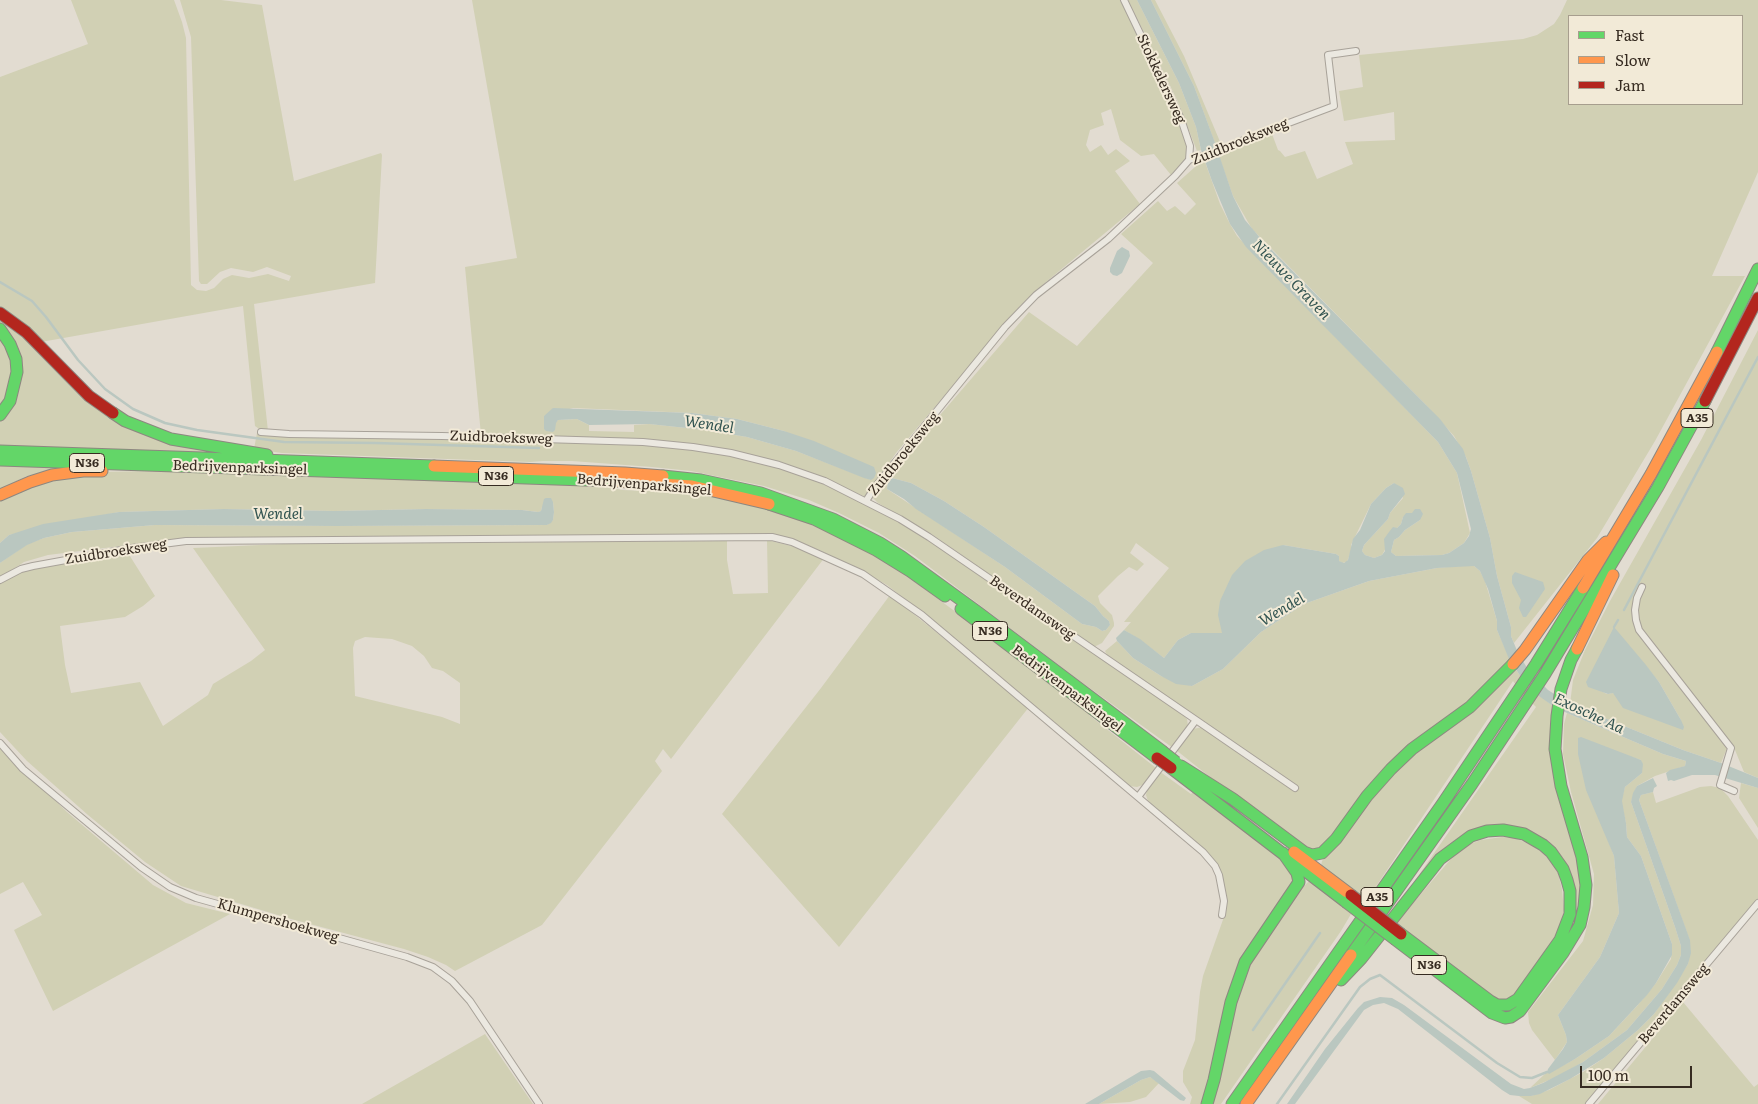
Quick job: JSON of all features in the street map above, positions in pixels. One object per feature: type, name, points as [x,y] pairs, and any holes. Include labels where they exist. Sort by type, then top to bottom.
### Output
[{"type":"highway","name":"A35","points":[[1232,1104],[1443,803],[1521,688],[1622,524],[1684,415],[1758,270]]},
{"type":"highway","name":"A35","points":[[1246,1104],[1461,800],[1545,674],[1631,535],[1693,425],[1758,298]]},
{"type":"highway","name":"N36","points":[[0,313],[26,332],[88,396],[125,422],[171,439],[258,453],[293,462]]},
{"type":"highway","points":[[0,330],[10,344],[16,359],[17,372],[16,384],[10,401],[0,415]]},
{"type":"highway","name":"Bedrijvenparksingel","points":[[0,451],[663,475],[726,484],[789,502],[849,527],[902,557],[979,612],[1159,755]]},
{"type":"highway","name":"Bedrijvenparksingel","points":[[0,460],[638,482],[692,486],[758,500],[830,526],[876,550],[950,600],[1159,755],[1176,765],[1399,937],[1492,1013],[1498,1017],[1511,1017]]},
{"type":"highway","name":"N36","points":[[0,495],[52,475],[83,471],[129,470],[173,466]]},
{"type":"highway","name":"A35","points":[[1176,765],[1233,799],[1304,852],[1318,855],[1328,848],[1367,796],[1391,769],[1412,749],[1470,707],[1508,670],[1525,650],[1588,560],[1622,524]]},
{"type":"highway","name":"A35","points":[[1511,1017],[1520,1011],[1564,954],[1580,925],[1586,885],[1585,870],[1557,766],[1555,749],[1557,716],[1561,689],[1571,660],[1599,606],[1631,535]]},
{"type":"highway","name":"Bedrijvenparksingel","points":[[1176,765],[1283,854],[1348,898]]},
{"type":"highway","name":"A35","points":[[1309,1014],[1361,959],[1440,859],[1471,836],[1487,831],[1503,830],[1524,834],[1551,852],[1563,869],[1571,904],[1568,921],[1555,949],[1518,999],[1508,1005]]},
{"type":"highway","points":[[1207,1104],[1231,1002],[1245,962],[1299,882],[1297,873],[1283,854]]},
{"type":"highway","name":"Bedrijvenparksingel","points":[[1399,937],[1490,1001],[1497,1005],[1508,1005]]},
{"type":"street","name":"Stokkelersweg","points":[[1124,0],[1156,63],[1181,119],[1190,146],[1189,160]]},
{"type":"street","name":"Zuidbroeksweg","points":[[261,432],[643,442],[693,447],[731,453],[779,465],[825,481],[866,501],[875,487],[1021,309],[1036,295],[1108,239],[1189,160],[1219,151],[1334,106],[1328,55],[1356,51]]},
{"type":"street","name":"Beverdamsweg","points":[[866,501],[929,537],[1295,788]]},
{"type":"street","name":"Zuidbroeksweg","points":[[0,580],[21,569],[33,566],[132,548],[186,541],[772,537],[792,542],[863,574],[892,592],[944,633],[1210,859],[1221,884],[1224,901],[1222,915]]},
{"type":"street","points":[[1642,587],[1635,606],[1636,620],[1640,630],[1731,748],[1720,785],[1734,790]]},
{"type":"street","points":[[1138,797],[1196,720]]},
{"type":"street","name":"Klumpershoekweg","points":[[0,743],[23,769],[142,867],[170,887],[204,900],[407,957],[433,967],[452,981],[470,1001],[539,1104]]},
{"type":"street","name":"Beverdamsweg","points":[[1589,1104],[1758,903]]},
{"type":"green space","points":[[71,0],[174,0],[186,38],[191,285],[197,290],[206,291],[214,288],[223,279],[232,275],[249,278],[268,274],[289,281],[291,276],[267,267],[253,272],[231,268],[220,272],[207,284],[201,284],[199,281],[191,37],[180,0],[221,0],[262,5],[294,181],[381,153],[382,155],[375,283],[254,304],[268,431],[262,431],[255,426],[243,306],[41,342],[0,310],[0,77],[88,44]]},
{"type":"green space","points":[[472,0],[1120,0],[1170,100],[1188,149],[1182,165],[1171,175],[1154,154],[1141,156],[1120,140],[1111,109],[1101,113],[1104,125],[1090,130],[1086,145],[1090,152],[1101,145],[1108,155],[1116,149],[1130,161],[1115,171],[1140,204],[1020,306],[896,453],[866,497],[807,473],[692,444],[481,435],[465,267],[517,258]],"holes":[[[573,408],[692,413],[737,419],[784,431],[871,480],[796,451],[747,437],[649,424],[634,425],[634,432],[589,431],[589,425],[577,419],[558,420],[555,423],[544,416]]]},
{"type":"green space","points":[[1128,0],[1137,0],[1179,83],[1196,127],[1201,150],[1197,151],[1178,102]]},
{"type":"green space","points":[[1151,0],[1155,0],[1184,56],[1221,144],[1216,146],[1194,86]]},
{"type":"green space","points":[[1567,0],[1758,0],[1758,172],[1712,276],[1745,276],[1655,441],[1597,538],[1514,643],[1497,576],[1490,538],[1471,471],[1466,457],[1454,436],[1425,404],[1252,229],[1233,196],[1218,154],[1272,134],[1278,150],[1285,157],[1305,151],[1317,179],[1353,164],[1345,142],[1395,140],[1394,112],[1344,121],[1339,91],[1363,87],[1359,55],[1523,39],[1537,35],[1554,24]]},
{"type":"green space","points":[[1204,159],[1220,204],[1237,236],[1438,442],[1457,473],[1470,533],[1464,543],[1449,553],[1442,555],[1396,556],[1391,552],[1394,540],[1420,520],[1412,513],[1403,517],[1401,524],[1382,555],[1374,558],[1365,555],[1362,551],[1364,545],[1388,519],[1390,513],[1403,498],[1394,483],[1386,488],[1371,504],[1351,545],[1352,548],[1347,562],[1342,563],[1339,561],[1339,556],[1336,554],[1283,545],[1223,633],[1191,633],[1178,640],[1164,658],[1124,630],[1131,622],[1124,622],[1169,568],[1136,543],[1130,553],[1144,564],[1137,571],[1129,567],[1098,596],[1100,603],[1112,615],[1114,626],[1102,643],[1094,647],[930,533],[878,503],[873,498],[875,492],[896,466],[1029,312],[1077,346],[1153,263],[1121,234],[1158,201],[1167,211],[1175,206],[1185,215],[1196,204],[1177,183]],"holes":[[[892,478],[911,483],[944,501],[984,527],[1095,606],[1109,621],[1110,625],[1106,630],[1102,631],[1096,627],[1082,624],[1005,567],[887,489],[888,480]]]},
{"type":"green space","points":[[0,315],[120,420],[247,454],[0,447],[0,420],[18,383],[0,325]]},
{"type":"green space","points":[[1758,330],[1758,778],[1744,772],[1735,750],[1642,629],[1637,616],[1637,606],[1646,585],[1642,583],[1633,603],[1634,622],[1727,748],[1721,763],[1683,750],[1570,704],[1573,680],[1585,650],[1610,601],[1701,440]],"holes":[[[1633,651],[1659,682],[1681,720],[1613,693],[1607,694],[1601,691]]]},
{"type":"green space","points":[[0,334],[13,359],[12,383],[0,409]]},
{"type":"green space","points":[[257,433],[289,436],[643,444],[700,450],[753,460],[803,476],[859,499],[906,523],[1183,715],[1187,719],[1188,726],[1173,748],[1080,681],[915,556],[879,533],[809,500],[764,486],[691,471],[652,467],[572,461],[530,462],[282,453],[254,449]]},
{"type":"green space","points":[[0,462],[94,466],[27,476],[0,489]]},
{"type":"green space","points":[[155,471],[597,485],[622,490],[649,491],[664,489],[702,493],[762,507],[825,530],[874,555],[907,576],[1089,713],[1089,715],[1156,768],[1145,784],[1137,787],[1129,786],[948,633],[887,585],[821,551],[793,539],[772,535],[186,538],[48,555],[24,562],[0,578],[0,563],[27,544],[72,532],[155,525],[547,525],[553,520],[554,512],[553,502],[542,507],[541,511],[538,512],[522,510],[426,509],[335,511],[224,509],[119,512],[9,535],[0,543],[0,499],[31,484],[95,472]]},
{"type":"green space","points":[[767,540],[825,557],[671,759],[663,749],[655,761],[662,771],[542,925],[455,971],[428,957],[404,949],[291,919],[181,886],[145,862],[88,815],[27,761],[0,732],[0,584],[24,570],[128,553],[155,596],[125,617],[60,626],[65,665],[71,693],[140,682],[163,726],[208,695],[213,684],[251,661],[265,650],[193,548],[283,544],[727,541],[727,560],[733,594],[768,593]],"holes":[[[365,637],[392,639],[412,646],[424,656],[432,668],[443,671],[460,683],[460,724],[442,717],[355,696],[353,648],[355,641]]]},
{"type":"green space","points":[[1471,565],[1480,571],[1485,581],[1497,621],[1497,630],[1513,666],[1529,687],[1553,706],[1552,743],[1582,870],[1580,916],[1562,953],[1515,1008],[1558,951],[1571,879],[1525,832],[1459,839],[1393,912],[1536,707],[1513,681],[1367,900],[1321,866],[1322,861],[1390,774],[1510,674],[1504,665],[1479,692],[1395,757],[1364,791],[1350,815],[1322,847],[1311,850],[1306,849],[1225,789],[1176,750],[1193,729],[1203,727],[1296,786],[1108,657],[1105,651],[1117,641],[1133,658],[1161,676],[1192,686],[1223,669],[1261,632],[1304,604],[1369,581],[1437,568]]},
{"type":"green space","points":[[890,595],[1029,707],[839,947],[722,814],[821,688]]},
{"type":"green space","points":[[1567,713],[1663,754],[1686,761],[1685,766],[1655,776],[1637,786],[1631,802],[1675,927],[1681,946],[1681,955],[1662,989],[1627,1030],[1583,1062],[1559,1076],[1530,1088],[1547,1072],[1549,1073],[1575,1059],[1609,1036],[1656,983],[1671,959],[1672,944],[1641,856],[1627,837],[1621,801],[1625,787],[1642,773],[1641,760],[1622,754],[1605,832],[1614,856],[1619,913],[1600,957],[1558,1015],[1567,1042],[1555,1060],[1532,1030],[1528,1012],[1583,941],[1593,905],[1594,874],[1571,792],[1563,754],[1564,724]]},
{"type":"green space","points":[[0,747],[67,812],[153,885],[186,903],[230,914],[53,1011],[14,930],[42,915],[23,882],[0,894]]},
{"type":"green space","points":[[1159,771],[1191,794],[1193,792],[1288,865],[1294,878],[1291,887],[1241,959],[1209,1082],[1201,1104],[1190,1104],[1192,1097],[1183,1082],[1183,1071],[1195,1040],[1203,976],[1225,914],[1225,891],[1222,874],[1212,857],[1148,801],[1147,790]]},
{"type":"green space","points":[[1741,783],[1758,788],[1758,828],[1739,798]]},
{"type":"green space","points":[[1711,786],[1720,788],[1728,796],[1758,840],[1758,899],[1587,1104],[1532,1104],[1519,1096],[1531,1096],[1549,1090],[1583,1072],[1604,1058],[1638,1030],[1654,1014],[1688,964],[1690,941],[1639,800],[1641,795],[1653,792],[1656,803],[1700,787]]},
{"type":"green space","points":[[1502,837],[1515,838],[1529,844],[1551,860],[1558,873],[1564,910],[1560,928],[1550,947],[1517,996],[1508,1001],[1490,997],[1396,923],[1456,853],[1467,845],[1481,840]]},
{"type":"green space","points":[[1310,880],[1351,914],[1221,1104],[1210,1104],[1231,1016],[1253,956],[1301,889]]},
{"type":"green space","points":[[1683,1002],[1754,1087],[1758,1084],[1758,1104],[1598,1104]]},
{"type":"green space","points":[[485,1034],[533,1104],[362,1104]]},
{"type":"green space","points":[[1150,1077],[1159,1083],[1146,1097],[1130,1102],[1099,1104],[1141,1080]]},
{"type":"water","points":[[1137,0],[1151,0],[1194,86],[1233,196],[1245,220],[1262,240],[1440,419],[1463,449],[1490,538],[1497,576],[1511,627],[1511,636],[1518,653],[1529,671],[1548,690],[1570,704],[1758,778],[1758,788],[1715,775],[1692,775],[1668,781],[1666,773],[1685,766],[1686,761],[1663,754],[1567,713],[1539,696],[1521,677],[1509,659],[1497,630],[1497,621],[1488,589],[1480,571],[1474,566],[1437,568],[1369,581],[1304,604],[1261,632],[1223,669],[1192,686],[1176,684],[1161,676],[1133,658],[1117,641],[1116,638],[1124,630],[1140,639],[1164,658],[1178,640],[1191,633],[1222,633],[1218,615],[1220,601],[1232,575],[1245,561],[1264,550],[1283,545],[1336,554],[1339,556],[1339,561],[1344,563],[1348,560],[1353,539],[1360,530],[1371,504],[1386,488],[1394,483],[1403,488],[1405,494],[1390,513],[1388,519],[1364,545],[1362,551],[1365,555],[1374,558],[1382,555],[1385,551],[1384,539],[1389,532],[1393,527],[1397,528],[1401,524],[1406,513],[1412,513],[1415,509],[1420,509],[1423,514],[1420,520],[1394,540],[1391,552],[1396,556],[1442,555],[1449,553],[1464,543],[1471,529],[1457,473],[1438,442],[1246,247],[1230,224],[1212,181],[1201,150],[1196,127],[1179,83]]},
{"type":"water","points":[[1122,247],[1129,251],[1130,256],[1122,273],[1117,276],[1110,272],[1110,268],[1117,251]]},
{"type":"water","name":"Wendel","points":[[553,408],[692,413],[737,419],[814,441],[874,467],[876,473],[871,480],[796,451],[747,437],[705,430],[649,424],[589,425],[577,419],[558,420],[553,432],[546,431],[544,429],[544,416]]},
{"type":"water","points":[[892,478],[911,483],[944,501],[984,527],[1095,606],[1109,621],[1110,625],[1106,630],[1102,631],[1096,627],[1082,624],[1005,567],[887,489],[888,480]]},
{"type":"water","name":"Wendel","points":[[551,498],[554,512],[553,520],[547,525],[155,525],[72,532],[44,538],[27,545],[0,563],[0,543],[9,535],[43,524],[119,512],[224,509],[335,511],[426,509],[522,510],[538,512],[541,511],[544,499]]},
{"type":"water","points":[[1515,572],[1543,582],[1545,589],[1526,617],[1523,617],[1519,608],[1521,600],[1512,583],[1512,576]]},
{"type":"water","points":[[1614,627],[1659,682],[1681,720],[1684,727],[1683,730],[1623,708],[1613,693],[1608,694],[1588,687],[1586,682]]},
{"type":"water","points":[[1581,737],[1641,760],[1643,764],[1642,773],[1625,787],[1622,801],[1627,837],[1641,856],[1672,944],[1672,955],[1647,995],[1609,1036],[1549,1074],[1547,1072],[1548,1069],[1567,1042],[1558,1015],[1600,957],[1619,913],[1614,856],[1586,790],[1578,754],[1578,738]]},
{"type":"water","points":[[1653,778],[1657,786],[1653,792],[1641,795],[1639,800],[1690,940],[1691,953],[1688,964],[1677,983],[1654,1014],[1638,1030],[1604,1058],[1570,1079],[1540,1094],[1519,1096],[1510,1095],[1502,1090],[1398,1009],[1384,1003],[1373,1005],[1364,1010],[1295,1104],[1287,1104],[1325,1049],[1358,1008],[1364,1002],[1380,997],[1392,998],[1404,1005],[1511,1084],[1524,1089],[1543,1083],[1583,1062],[1627,1030],[1662,989],[1681,955],[1681,946],[1675,927],[1631,802],[1637,786]]},
{"type":"water","points":[[1141,1071],[1154,1071],[1186,1098],[1184,1101],[1150,1077],[1141,1080],[1099,1104],[1085,1104]]},
{"type":"waterway","points":[[0,282],[32,301],[78,360],[105,389],[133,409],[165,423],[197,430],[284,442],[539,448]]},
{"type":"waterway","points":[[1624,610],[1758,357]]},
{"type":"waterway","points":[[1614,627],[1618,620]]},
{"type":"waterway","points":[[1253,1030],[1320,933]]},
{"type":"waterway","points":[[1277,1104],[1360,987],[1370,979],[1380,975],[1497,1063],[1520,1077],[1532,1078],[1547,1072]]},
{"type":"traffic: fast","points":[[1717,352],[1758,269]]},
{"type":"traffic: fast","points":[[0,329],[10,344],[16,359],[17,372],[10,401],[0,415]]},
{"type":"traffic: fast","points":[[1351,955],[1472,784],[1545,674],[1658,487],[1705,401]]},
{"type":"traffic: fast","points":[[113,413],[125,421],[171,439],[267,455]]},
{"type":"traffic: fast","points":[[0,451],[434,466]]},
{"type":"traffic: fast","points":[[0,460],[614,481]]},
{"type":"traffic: fast","points":[[663,476],[701,480],[761,493],[833,519],[880,543],[979,613],[1162,751]]},
{"type":"traffic: fast","points":[[769,504],[814,519],[876,550],[945,596]]},
{"type":"traffic: fast","points":[[1232,1104],[1443,803],[1536,664],[1583,588]]},
{"type":"traffic: fast","points":[[961,609],[1157,758]]},
{"type":"traffic: fast","points":[[1396,940],[1492,1013],[1505,1018],[1511,1017],[1520,1011],[1563,953],[1580,925],[1586,885],[1582,857],[1561,786],[1555,749],[1561,689],[1577,649]]},
{"type":"traffic: fast","points":[[1181,766],[1233,799],[1304,852],[1312,855],[1322,853],[1336,839],[1367,796],[1391,769],[1412,749],[1470,707],[1513,664]]},
{"type":"traffic: fast","points":[[1162,751],[1176,762]]},
{"type":"traffic: fast","points":[[1171,768],[1346,902]]},
{"type":"traffic: fast","points":[[1341,980],[1361,959],[1440,859],[1471,836],[1487,831],[1503,830],[1524,834],[1551,852],[1563,869],[1567,880],[1570,891],[1570,914],[1560,940],[1518,999],[1508,1005],[1497,1005],[1490,1001],[1401,934]]},
{"type":"traffic: fast","points":[[1207,1104],[1231,1002],[1245,962],[1299,882],[1297,873],[1283,853]]},
{"type":"traffic: fast","points":[[1346,902],[1396,940]]},
{"type":"traffic: slow","points":[[1583,588],[1651,474],[1717,352]]},
{"type":"traffic: slow","points":[[434,466],[663,476]]},
{"type":"traffic: slow","points":[[0,495],[52,475],[83,471],[102,471]]},
{"type":"traffic: slow","points":[[614,481],[692,486],[769,504]]},
{"type":"traffic: slow","points":[[1513,664],[1525,650],[1588,560],[1606,542]]},
{"type":"traffic: slow","points":[[1577,649],[1613,575]]},
{"type":"traffic: slow","points":[[1294,852],[1351,895]]},
{"type":"traffic: slow","points":[[1246,1104],[1351,955]]},
{"type":"traffic: jam","points":[[1705,401],[1758,298]]},
{"type":"traffic: jam","points":[[0,313],[26,332],[89,396],[113,413]]},
{"type":"traffic: jam","points":[[1157,758],[1171,768]]},
{"type":"traffic: jam","points":[[1351,895],[1401,934]]},
{"type":"water label","name":"Nieuwe Graven","points":[[1291,280]]},
{"type":"water label","name":"Exosche Aa","points":[[1589,714]]}]
